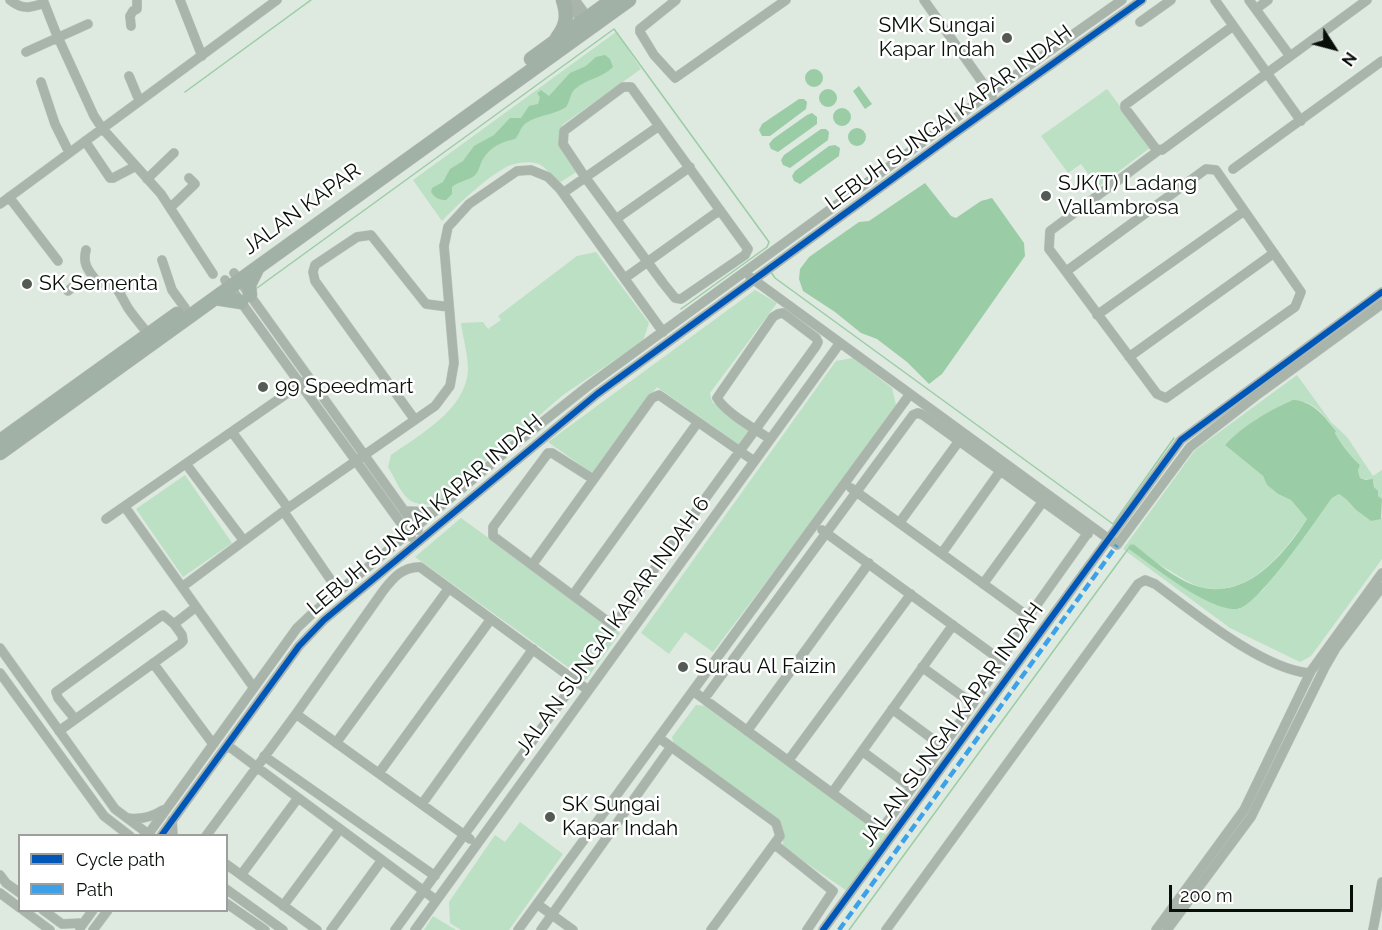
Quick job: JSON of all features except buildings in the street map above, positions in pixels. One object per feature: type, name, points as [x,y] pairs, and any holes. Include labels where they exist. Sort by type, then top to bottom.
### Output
[{"type":"highway","points":[[552,45],[564,30],[567,13],[565,0]]},
{"type":"highway","name":"JALAN KAPAR","points":[[0,454],[215,298],[228,279],[258,267],[588,24],[612,0]]},
{"type":"highway","name":"JALAN KAPAR","points":[[0,441],[552,45],[629,0]]},
{"type":"highway","points":[[215,298],[245,298],[258,267]]},
{"type":"street","points":[[10,0],[20,7],[29,9],[44,2],[94,116],[102,128],[171,207],[245,298],[309,378],[365,455],[400,514],[394,545]]},
{"type":"street","points":[[131,26],[130,16],[133,10],[137,9],[137,0]]},
{"type":"street","points":[[180,0],[201,56]]},
{"type":"street","points":[[0,204],[277,0]]},
{"type":"street","points":[[565,0],[588,24]]},
{"type":"street","points":[[575,0],[588,24]]},
{"type":"street","points":[[676,0],[641,26],[640,32],[660,63],[673,77],[678,78],[786,0]]},
{"type":"street","points":[[924,0],[997,103]]},
{"type":"street","name":"LEBUH SUNGAI KAPAR INDAH","points":[[150,834],[297,628],[412,530],[588,386],[990,93],[1122,0]]},
{"type":"street","name":"LEBUH SUNGAI KAPAR INDAH","points":[[162,834],[307,635],[597,394],[1142,0]]},
{"type":"street","points":[[1140,22],[1171,0]]},
{"type":"street","points":[[1215,0],[1301,121]]},
{"type":"street","points":[[1249,0],[1290,56]]},
{"type":"street","points":[[1256,9],[1268,0]]},
{"type":"street","points":[[1067,273],[1068,270],[1206,169],[1216,170],[1301,292],[1295,307],[1166,398],[1156,394],[1049,249],[1050,231],[1367,0]]},
{"type":"street","points":[[26,52],[88,24]]},
{"type":"street","points":[[1159,150],[1125,108],[1125,105],[1233,26]]},
{"type":"street","points":[[1233,170],[1382,61]]},
{"type":"street","points":[[129,76],[140,100]]},
{"type":"street","points":[[41,82],[55,124],[69,152]]},
{"type":"street","points":[[623,87],[631,87],[659,126],[748,249],[746,255],[681,299],[675,298],[563,144],[564,130],[623,87]]},
{"type":"street","points":[[562,193],[659,126]]},
{"type":"street","points":[[920,144],[948,130],[954,134]]},
{"type":"street","points":[[85,141],[110,178],[136,166]]},
{"type":"street","points":[[147,179],[174,153]]},
{"type":"street","points":[[616,219],[690,167]]},
{"type":"street","points":[[182,587],[286,510],[435,406],[450,386],[454,363],[444,246],[448,226],[469,204],[517,171],[531,170],[548,177],[663,332]]},
{"type":"street","points":[[171,207],[195,184],[189,178]]},
{"type":"street","points":[[9,197],[58,261]]},
{"type":"street","points":[[625,279],[720,210]]},
{"type":"street","points":[[1097,315],[1244,211]]},
{"type":"street","points":[[415,420],[315,281],[313,272],[315,265],[357,237],[371,235],[426,304],[449,307]]},
{"type":"street","points":[[86,250],[85,267],[98,283]]},
{"type":"street","points":[[1129,357],[1274,253]]},
{"type":"street","points":[[162,260],[172,290],[185,308]]},
{"type":"street","points":[[745,272],[1090,530]]},
{"type":"street","points":[[68,291],[73,285],[79,283],[111,284],[118,288],[128,308],[148,335]]},
{"type":"street","name":"JALAN SUNGAI KAPAR INDAH","points":[[823,930],[1181,440],[1382,292]]},
{"type":"street","points":[[245,298],[300,384],[356,462],[419,540]]},
{"type":"street","points":[[704,699],[913,415],[918,413],[923,415],[1090,530],[1113,532],[1122,539],[1190,447],[1382,304]]},
{"type":"street","name":"JALAN SUNGAI KAPAR INDAH 6","points":[[593,479],[552,453],[548,453],[493,527],[493,536],[614,626],[740,452],[818,342],[783,313],[773,317],[718,394],[718,400],[756,429]]},
{"type":"street","name":"JALAN SUNGAI KAPAR INDAH 6","points":[[415,930],[840,343]]},
{"type":"street","points":[[106,519],[309,378]]},
{"type":"street","points":[[518,930],[910,394]]},
{"type":"street","points":[[532,565],[655,395],[659,395],[754,461]]},
{"type":"street","points":[[573,595],[698,422]]},
{"type":"street","points":[[756,429],[770,439]]},
{"type":"street","points":[[232,432],[339,592]]},
{"type":"street","points":[[900,522],[959,441]]},
{"type":"street","points":[[186,464],[244,541]]},
{"type":"street","points":[[942,553],[1001,470]]},
{"type":"street","points":[[845,484],[1029,617]]},
{"type":"street","points":[[983,584],[1044,500]]},
{"type":"street","points":[[125,507],[254,688]]},
{"type":"street","points":[[400,514],[434,512]]},
{"type":"street","points":[[815,525],[1002,661]]},
{"type":"street","points":[[693,691],[878,826],[884,826],[1002,661],[1014,637],[1090,530]]},
{"type":"street","points":[[747,731],[868,563]]},
{"type":"street","points":[[207,834],[393,578],[411,567],[420,567],[588,690]]},
{"type":"street","points":[[1167,930],[1251,817],[1311,671],[1382,573]]},
{"type":"street","points":[[886,930],[1138,584],[1145,580],[1155,584],[1225,636],[1289,669],[1308,673],[1311,671]]},
{"type":"street","points":[[1156,930],[1244,810],[1305,688],[1382,587]]},
{"type":"street","points":[[336,743],[449,588]]},
{"type":"street","points":[[788,761],[910,594]]},
{"type":"street","points":[[174,624],[196,608]]},
{"type":"street","points":[[59,731],[180,644],[183,641],[182,635],[174,624],[163,615],[161,616],[56,692],[75,719]]},
{"type":"street","points":[[379,773],[491,619]]},
{"type":"street","points":[[832,793],[953,625]]},
{"type":"street","points":[[614,626],[627,636]]},
{"type":"street","points":[[0,648],[115,809],[148,834]]},
{"type":"street","points":[[422,804],[533,649]]},
{"type":"street","points":[[153,663],[213,744]]},
{"type":"street","points":[[922,667],[972,704]]},
{"type":"street","points":[[1289,669],[1305,688]]},
{"type":"street","points":[[0,673],[104,816],[122,832]]},
{"type":"street","points":[[395,930],[466,836],[576,681]]},
{"type":"street","points":[[892,709],[942,746]]},
{"type":"street","points":[[296,714],[477,844]]},
{"type":"street","points":[[659,738],[776,824],[780,836],[711,930]]},
{"type":"street","points":[[227,745],[436,900]]},
{"type":"street","points":[[541,930],[671,747]]},
{"type":"street","points":[[862,751],[912,788]]},
{"type":"street","points":[[264,756],[435,876]]},
{"type":"street","points":[[241,875],[298,798]]},
{"type":"street","points":[[126,817],[147,818],[168,807]]},
{"type":"street","points":[[172,820],[173,834]]},
{"type":"street","points":[[283,906],[340,830]]},
{"type":"street","points":[[774,844],[833,891],[807,930]]},
{"type":"street","points":[[331,930],[382,860]]},
{"type":"street","points":[[228,865],[317,930]]},
{"type":"street","points":[[0,875],[2,889],[18,906]]},
{"type":"street","points":[[1372,930],[1382,882]]},
{"type":"street","points":[[2,889],[18,893]]},
{"type":"street","points":[[228,891],[283,930]]},
{"type":"street","points":[[228,904],[265,930]]},
{"type":"street","points":[[537,904],[573,930]]},
{"type":"street","points":[[25,912],[50,930]]},
{"type":"street","points":[[46,912],[62,924],[81,927],[92,912]]},
{"type":"street","points":[[94,929],[107,912]]},
{"type":"shaded area","points":[[616,32],[641,69],[562,125],[561,147],[578,171],[559,183],[539,164],[525,162],[511,165],[465,198],[442,221],[413,180]]},
{"type":"shaded area","points":[[605,55],[610,59],[613,67],[575,89],[566,107],[531,120],[524,125],[515,139],[493,148],[483,159],[476,174],[452,187],[452,194],[446,200],[437,198],[431,192],[432,188],[443,182],[450,169],[463,161],[474,146],[494,135],[510,118],[521,118],[529,106],[538,104],[540,97],[537,93],[541,90],[549,96],[570,73],[586,66],[596,57]]},
{"type":"shaded area","points":[[814,69],[820,72],[823,78],[820,84],[814,87],[808,84],[805,78],[808,72]]},
{"type":"shaded area","points":[[859,86],[872,104],[865,109],[853,91]]},
{"type":"shaded area","points":[[828,89],[834,92],[837,98],[834,104],[828,107],[822,104],[819,98],[822,92]]},
{"type":"shaded area","points":[[1107,89],[1151,147],[1098,187],[1081,164],[1068,173],[1041,136]]},
{"type":"shaded area","points":[[799,99],[807,102],[806,109],[770,136],[762,136],[759,130],[762,124]]},
{"type":"shaded area","points":[[842,108],[848,111],[851,117],[848,123],[842,126],[836,123],[833,117],[836,111]]},
{"type":"shaded area","points":[[812,113],[817,117],[817,124],[778,152],[771,149],[769,144],[773,139]]},
{"type":"shaded area","points":[[857,128],[863,131],[866,137],[863,143],[857,146],[851,143],[848,137],[851,131]]},
{"type":"shaded area","points":[[821,129],[829,132],[828,140],[790,168],[783,165],[781,160],[784,155]]},
{"type":"shaded area","points":[[835,145],[840,148],[839,156],[800,184],[794,181],[792,176],[795,171],[829,146]]},
{"type":"shaded area","points":[[925,183],[951,216],[956,218],[981,201],[992,198],[1024,243],[1025,256],[942,374],[929,384],[907,362],[877,339],[861,333],[803,291],[799,279],[800,269],[809,257],[859,222],[869,221]]},
{"type":"shaded area","points":[[596,252],[649,323],[643,341],[563,395],[436,504],[425,505],[411,501],[401,491],[388,467],[391,455],[439,420],[459,397],[468,370],[461,323],[483,322],[488,329],[501,320],[498,316],[577,256]]},
{"type":"shaded area","points":[[755,290],[777,303],[710,393],[712,402],[750,429],[739,445],[657,387],[593,474],[548,442]]},
{"type":"shaded area","points":[[853,358],[892,388],[897,409],[713,652],[685,632],[669,654],[641,633],[836,361]]},
{"type":"shaded area","points":[[1297,375],[1331,422],[1347,437],[1373,476],[1382,470],[1382,499],[1376,492],[1374,481],[1360,478],[1358,471],[1360,465],[1343,445],[1336,431],[1321,412],[1310,404],[1301,402],[1290,404],[1265,414],[1241,430],[1225,445],[1263,476],[1267,485],[1278,494],[1291,500],[1307,519],[1288,545],[1265,569],[1236,586],[1221,589],[1204,588],[1190,583],[1130,549],[1181,586],[1211,601],[1239,609],[1263,590],[1332,498],[1339,494],[1371,521],[1382,518],[1382,559],[1311,656],[1300,662],[1230,628],[1123,549],[1195,450]]},
{"type":"shaded area","points":[[1293,400],[1312,406],[1322,415],[1336,431],[1343,446],[1360,465],[1358,471],[1360,478],[1373,479],[1378,496],[1382,499],[1381,519],[1371,521],[1339,494],[1332,498],[1259,594],[1237,609],[1225,608],[1197,595],[1129,549],[1133,544],[1176,576],[1204,588],[1221,589],[1237,586],[1265,569],[1289,545],[1307,519],[1291,500],[1278,494],[1267,485],[1263,476],[1225,445],[1257,419]]},
{"type":"shaded area","points":[[185,475],[232,543],[183,577],[136,509]]},
{"type":"shaded area","points":[[461,518],[620,633],[586,680],[415,557]]},
{"type":"shaded area","points":[[696,705],[707,706],[888,836],[847,891],[783,847],[783,832],[674,744],[672,737]]},
{"type":"shaded area","points":[[520,822],[563,854],[509,930],[461,930],[450,923],[449,902],[495,835],[505,842]]},
{"type":"shaded area","points":[[433,916],[456,930],[424,930]]},
{"type":"waterway","points":[[185,92],[311,0]]},
{"type":"waterway","points":[[257,288],[614,29],[769,242],[767,247],[681,309]]},
{"type":"waterway","points":[[771,272],[775,278],[1113,524],[1174,438]]},
{"type":"waterway","points":[[849,930],[1131,545]]},
{"type":"marked path","points":[[839,930],[1117,545]]},
{"type":"cycle path","points":[[162,834],[299,646],[324,620],[597,394],[1142,0]]},
{"type":"cycle path","points":[[823,930],[1181,440],[1382,292]]},
{"type":"place","name":"SMK Sungai Kapar Indah","points":[[1007,38]]},
{"type":"place","name":"SJK(T) Ladang Vallambrosa","points":[[1046,196]]},
{"type":"place","name":"SK Sementa","points":[[27,284]]},
{"type":"place","name":"99 Speedmart","points":[[263,387]]},
{"type":"place","name":"Surau Al Faizin","points":[[683,667]]},
{"type":"place","name":"SK Sungai Kapar Indah","points":[[550,817]]}]
